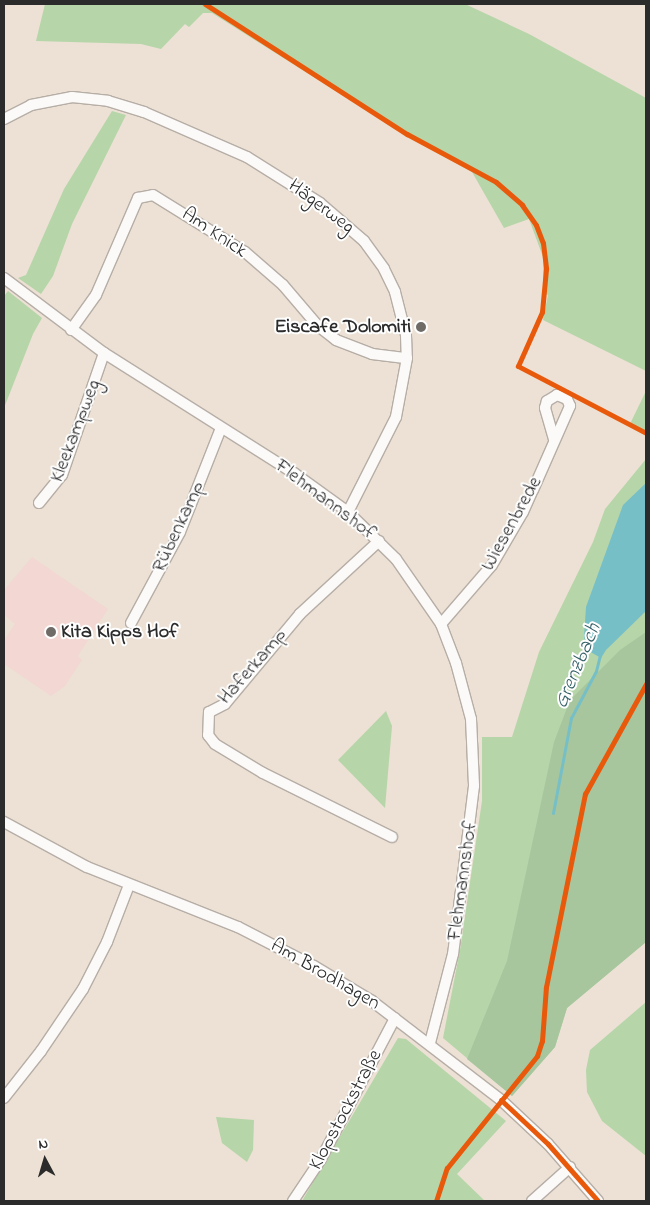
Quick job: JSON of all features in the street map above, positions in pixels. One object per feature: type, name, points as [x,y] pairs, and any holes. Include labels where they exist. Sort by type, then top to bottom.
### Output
[{"type":"street","name":"Hägerweg","points":[[4,119],[49,100],[97,98],[152,115],[247,156],[320,203],[364,242],[384,269],[395,292],[406,335],[406,358],[396,417],[348,512]]},
{"type":"street","name":"Am Knick","points":[[72,330],[96,295],[138,198],[153,195],[245,252],[283,285],[317,325],[336,340],[372,354],[406,358]]},
{"type":"street","name":"Flehmannshof","points":[[4,278],[104,353],[294,473],[348,512],[379,541],[411,577],[441,624],[456,663],[471,719],[474,786],[452,954],[430,1044]]},
{"type":"street","name":"Kleekampweg","points":[[39,503],[62,476],[104,353]]},
{"type":"street","name":"Rübenkamp","points":[[131,623],[180,532],[221,428]]},
{"type":"street","name":"Wiesenbrede","points":[[441,624],[467,597],[504,547],[554,440]]},
{"type":"street","name":"Haferkamp","points":[[379,541],[300,614],[225,704],[210,712],[208,735],[215,744],[263,773],[392,837]]},
{"type":"street","name":"Am Brodhagen","points":[[4,822],[58,853],[130,885],[193,907],[276,946],[339,980],[396,1018],[501,1100],[570,1167],[598,1201]]},
{"type":"street","points":[[4,1098],[41,1051],[83,989],[107,942],[130,885]]},
{"type":"street","name":"Klopstockstraße","points":[[293,1201],[320,1159],[396,1018]]},
{"type":"street","points":[[532,1201],[570,1167]]},
{"type":"shaded area","name":"Kita Kipps Hof","points":[[32,557],[108,609],[78,656],[82,660],[65,686],[51,696],[4,664],[4,640],[15,624],[4,615],[4,590]]},
{"type":"green space","points":[[45,4],[465,4],[529,34],[646,98],[646,371],[543,320],[548,295],[543,293],[543,257],[529,219],[504,228],[472,172],[414,140],[212,13],[203,13],[189,27],[185,24],[161,49],[141,44],[36,41]]},
{"type":"green space","points":[[112,111],[126,115],[72,224],[53,276],[41,294],[18,278],[26,275],[64,189]]},
{"type":"green space","points":[[8,291],[42,318],[33,334],[4,408],[4,296]]},
{"type":"green space","points":[[646,391],[646,436],[629,426]]},
{"type":"green space","points":[[646,459],[646,942],[567,1008],[555,1047],[512,1096],[443,1038],[460,950],[482,801],[482,737],[512,737],[539,652],[593,542],[605,509]]},
{"type":"green space","points":[[646,632],[646,942],[567,1008],[555,1047],[512,1096],[467,1059],[507,961],[554,742],[570,700],[620,650]]},
{"type":"green space","points":[[386,711],[392,726],[385,808],[338,760]]},
{"type":"green space","points":[[646,1002],[646,1156],[602,1121],[587,1092],[586,1070],[590,1050]]},
{"type":"green space","points":[[398,1038],[406,1039],[506,1121],[457,1174],[485,1201],[302,1201]]},
{"type":"green space","points":[[216,1117],[254,1120],[253,1150],[247,1162],[222,1143]]},
{"type":"water","points":[[646,483],[646,611],[606,650],[601,658],[587,650],[584,637],[586,607],[623,505]]},
{"type":"waterway","name":"Grenzbach","points":[[553,813],[571,718],[596,671],[600,655]]},
{"type":"cycle path","points":[[205,4],[407,134],[496,182],[522,205],[536,225],[543,243],[546,269],[542,312],[518,366],[646,433]]},
{"type":"cycle path","points":[[436,1201],[447,1168],[537,1056],[542,1041],[546,987],[585,794],[646,684]]},
{"type":"cycle path","points":[[501,1100],[548,1144],[598,1201]]},
{"type":"place","name":"Eiscafe Dolomiti","points":[[421,327]]},
{"type":"place","name":"Kita Kipps Hof","points":[[51,632]]}]
